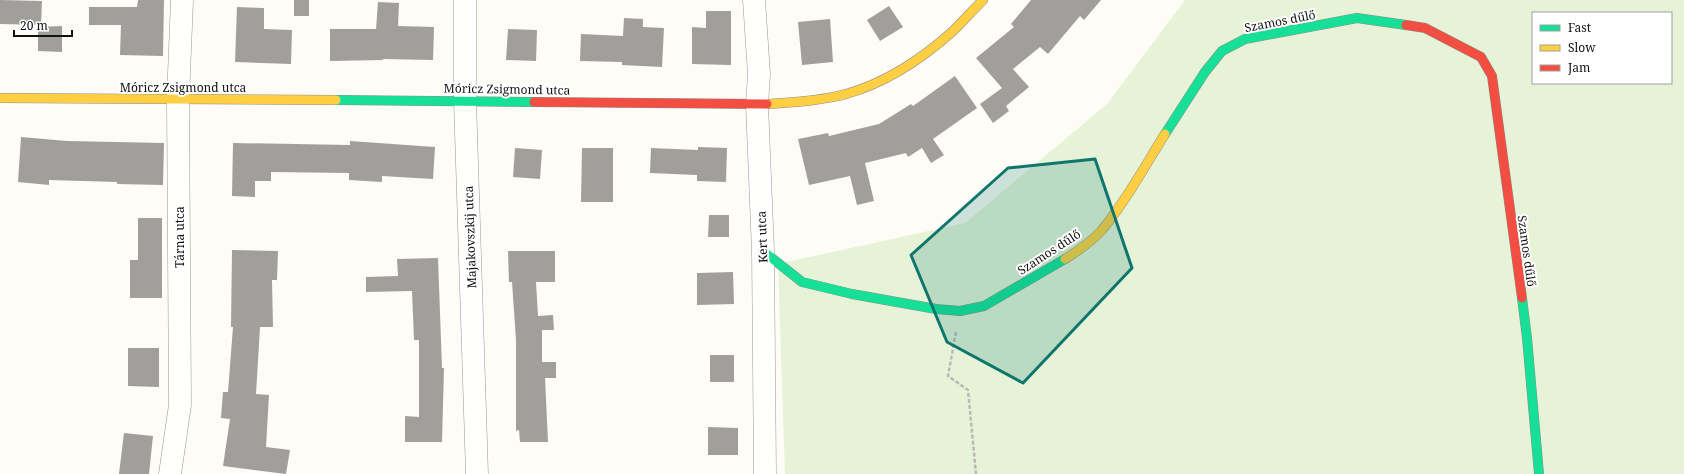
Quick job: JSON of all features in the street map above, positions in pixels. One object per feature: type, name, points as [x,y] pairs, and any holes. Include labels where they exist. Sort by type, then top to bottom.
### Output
[{"type":"street","name":"Tárna utca","points":[[170,474],[180,405],[178,99],[182,0]]},
{"type":"street","name":"Majakovszkij utca","points":[[465,0],[465,101],[477,474]]},
{"type":"street","name":"Kert utca","points":[[754,0],[759,74],[757,105],[763,251],[765,474]]},
{"type":"street","name":"Móricz Zsigmond utca","points":[[0,98],[465,101],[757,105],[830,98],[865,88],[900,69],[948,34],[983,0]]},
{"type":"street","name":"Szamos dűlő","points":[[763,251],[802,282],[852,294],[936,309],[960,310],[984,306],[1076,252],[1101,231],[1126,196],[1205,72],[1222,51],[1245,39],[1357,18],[1425,28],[1481,57],[1492,76],[1526,338],[1539,474]]},
{"type":"path","points":[[960,310],[948,376],[968,390],[976,474]]},
{"type":"highlighted area","points":[[1095,159],[1132,268],[1023,383],[947,342],[911,255],[1008,168]]},
{"type":"green space","points":[[1185,0],[1684,0],[1684,474],[785,474],[778,264],[965,223],[1107,104]]},
{"type":"building","points":[[0,0],[42,1],[41,25],[0,24]]},
{"type":"building","points":[[138,0],[164,0],[163,56],[120,55],[121,25],[89,25],[89,7],[137,7]]},
{"type":"building","points":[[294,0],[309,0],[309,16],[294,16]]},
{"type":"building","points":[[1031,0],[1101,0],[1084,20],[1080,16],[1048,54],[1040,47],[1013,69],[1029,87],[1006,106],[1009,111],[993,123],[980,104],[1002,88],[976,58],[1014,27],[1011,24]]},
{"type":"building","points":[[378,2],[399,3],[398,26],[434,27],[433,60],[383,59],[330,61],[330,29],[376,29]]},
{"type":"building","points":[[889,6],[903,27],[880,41],[867,20]]},
{"type":"building","points":[[237,7],[264,8],[264,29],[292,30],[291,64],[235,62]]},
{"type":"building","points":[[706,11],[731,11],[731,65],[692,64],[692,27],[706,28]]},
{"type":"building","points":[[624,18],[643,19],[643,27],[664,28],[662,67],[622,65],[622,62],[580,61],[581,34],[623,36]]},
{"type":"building","points":[[830,19],[833,62],[802,65],[798,22]]},
{"type":"building","points":[[62,26],[62,52],[38,51],[38,27]]},
{"type":"building","points":[[508,29],[537,30],[536,61],[506,60]]},
{"type":"building","points":[[955,76],[977,108],[933,139],[944,155],[931,163],[922,148],[908,157],[906,153],[865,163],[874,201],[857,205],[850,176],[809,185],[798,139],[828,133],[829,136],[879,124],[911,104],[913,106]]},
{"type":"building","points":[[21,137],[67,141],[164,143],[163,185],[49,180],[49,185],[18,182]]},
{"type":"building","points":[[350,141],[435,147],[433,179],[382,176],[382,182],[349,180],[349,173],[271,172],[271,181],[255,181],[255,197],[232,196],[233,143],[350,145]]},
{"type":"building","points":[[698,147],[727,148],[726,182],[697,181],[697,175],[650,173],[651,148],[698,150]]},
{"type":"building","points":[[515,148],[542,150],[540,179],[513,177]]},
{"type":"building","points":[[582,148],[613,148],[613,202],[581,202]]},
{"type":"building","points":[[709,215],[729,215],[729,237],[708,237]]},
{"type":"building","points":[[138,218],[162,218],[162,298],[130,298],[130,260],[138,260]]},
{"type":"building","points":[[232,250],[278,251],[277,280],[272,280],[273,327],[260,327],[256,394],[269,395],[266,447],[290,450],[286,474],[223,466],[230,419],[221,418],[223,392],[228,392],[233,327],[231,327]]},
{"type":"building","points":[[508,251],[555,251],[555,282],[536,282],[538,316],[553,315],[554,330],[542,330],[542,362],[556,362],[556,378],[545,378],[548,442],[520,442],[519,430],[516,431],[516,340],[512,282],[509,282]]},
{"type":"building","points":[[438,258],[442,368],[444,368],[442,442],[405,442],[405,416],[419,417],[419,340],[414,340],[412,291],[366,292],[366,277],[398,276],[397,259]]},
{"type":"building","points":[[733,272],[734,304],[697,305],[697,273]]},
{"type":"building","points":[[128,348],[159,348],[159,387],[128,386]]},
{"type":"building","points":[[710,355],[734,355],[734,382],[710,382]]},
{"type":"building","points":[[708,427],[738,428],[738,455],[708,455]]},
{"type":"building","points":[[124,433],[153,436],[149,474],[119,474]]},
{"type":"traffic: fast","points":[[1165,134],[1205,72],[1222,51],[1245,39],[1357,18],[1406,25]]},
{"type":"traffic: fast","points":[[336,100],[534,102]]},
{"type":"traffic: fast","points":[[763,251],[802,282],[852,294],[936,309],[960,311],[984,306],[1065,259]]},
{"type":"traffic: fast","points":[[1522,298],[1539,474]]},
{"type":"traffic: slow","points":[[767,104],[826,98],[846,94],[875,83],[903,68],[929,51],[953,31],[983,0]]},
{"type":"traffic: slow","points":[[0,98],[336,100]]},
{"type":"traffic: slow","points":[[1065,259],[1085,246],[1111,219],[1165,134]]},
{"type":"traffic: jam","points":[[1406,25],[1425,28],[1481,57],[1492,76],[1522,298]]},
{"type":"traffic: jam","points":[[534,102],[767,104]]}]
